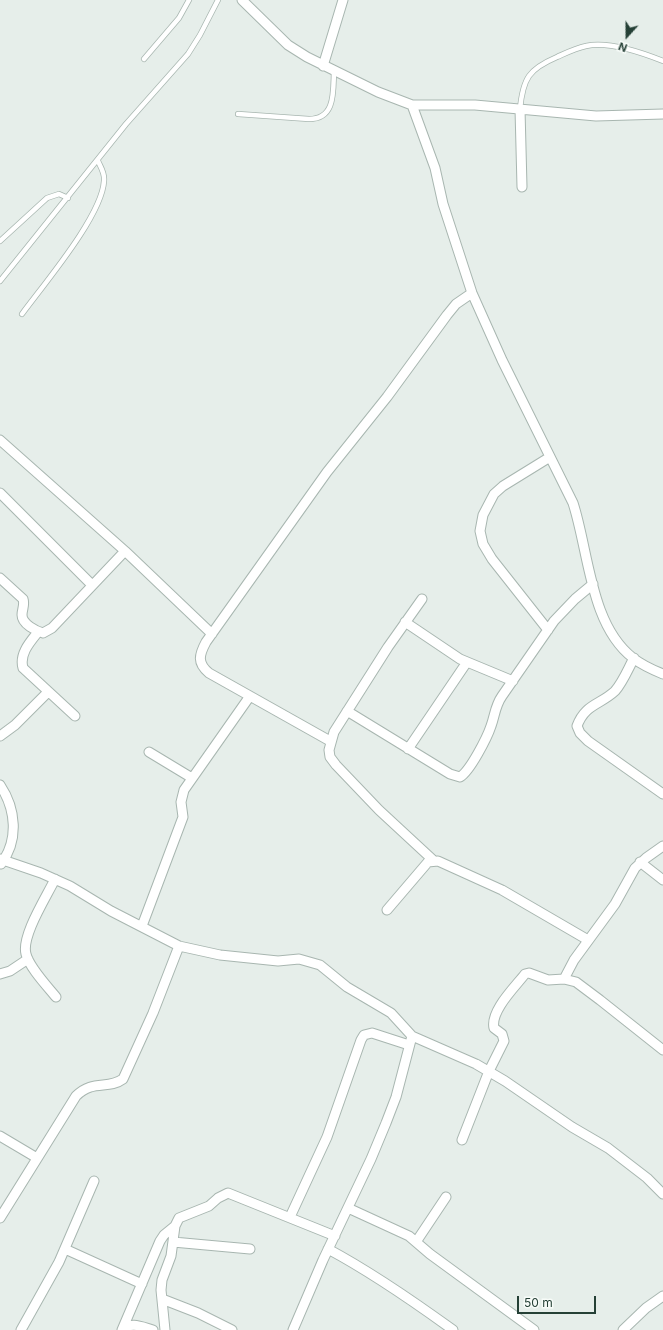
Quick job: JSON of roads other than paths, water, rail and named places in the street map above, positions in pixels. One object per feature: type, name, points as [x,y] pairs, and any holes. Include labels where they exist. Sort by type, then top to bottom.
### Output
[{"type":"street","points":[[242,0],[288,45],[323,66],[412,105],[475,106],[596,116],[663,114]]},
{"type":"street","points":[[323,66],[343,0]]},
{"type":"street","points":[[412,105],[435,168],[453,235],[472,293],[502,360],[575,509],[597,599],[610,629],[624,649],[634,658],[663,674]]},
{"type":"street","points":[[520,109],[522,187]]},
{"type":"street","points":[[330,741],[203,668],[199,657],[206,642],[327,472],[387,397],[447,315],[456,304],[472,293]]},
{"type":"street","points":[[0,440],[125,551],[212,634]]},
{"type":"street","points":[[548,630],[492,559],[483,544],[480,531],[483,515],[494,494],[503,486],[550,457]]},
{"type":"street","points":[[0,493],[92,585]]},
{"type":"street","points":[[0,578],[23,599],[21,617],[24,621],[38,632],[43,633],[52,628],[125,551]]},
{"type":"street","points":[[347,712],[450,774],[460,777],[468,770],[483,742],[491,726],[496,706],[548,630],[563,610],[593,584]]},
{"type":"street","points":[[422,599],[405,622],[330,741],[330,757],[379,810],[433,860],[442,862],[502,890],[588,940]]},
{"type":"street","points":[[405,622],[440,647],[467,662],[513,681]]},
{"type":"street","points":[[38,632],[26,648],[21,662],[28,674],[75,716]]},
{"type":"street","points":[[634,658],[621,684],[614,691],[582,713],[577,726],[580,733],[588,741],[663,794]]},
{"type":"street","points":[[408,749],[467,662]]},
{"type":"street","points":[[0,736],[16,725],[48,692]]},
{"type":"street","points":[[142,926],[181,823],[183,816],[182,796],[192,778],[250,696]]},
{"type":"street","points":[[149,752],[192,778]]},
{"type":"street","points":[[0,785],[14,816],[14,828],[1,862],[55,879],[70,886],[111,911],[179,946],[220,955],[278,961],[299,959],[320,965],[347,987],[391,1013],[412,1036],[489,1071],[608,1148],[647,1178],[663,1194]]},
{"type":"street","points":[[564,979],[574,960],[615,904],[640,862],[663,846]]},
{"type":"street","points":[[387,910],[428,862],[433,860]]},
{"type":"street","points":[[640,862],[663,880]]},
{"type":"street","points":[[55,879],[27,937],[25,946],[28,959],[56,997]]},
{"type":"street","points":[[0,1218],[72,1102],[82,1090],[89,1086],[118,1083],[123,1079],[153,1013],[179,946]]},
{"type":"street","points":[[0,974],[10,971],[28,959]]},
{"type":"street","points":[[462,1140],[489,1071],[504,1041],[502,1034],[494,1028],[493,1023],[496,1013],[525,974],[529,973],[548,980],[570,980],[586,989],[663,1050]]},
{"type":"street","points":[[290,1217],[327,1137],[364,1035],[372,1034],[409,1045]]},
{"type":"street","points":[[293,1330],[328,1250],[371,1159],[391,1110],[412,1036]]},
{"type":"street","points":[[0,1136],[37,1158]]},
{"type":"street","points":[[22,1330],[65,1249],[94,1181]]},
{"type":"street","points":[[165,1330],[162,1280],[168,1266],[175,1226],[179,1218],[209,1206],[223,1194],[228,1193],[335,1236]]},
{"type":"street","points":[[416,1242],[446,1197]]},
{"type":"street","points":[[348,1208],[400,1230],[534,1330]]},
{"type":"street","points":[[122,1330],[160,1241],[164,1235],[175,1226]]},
{"type":"street","points":[[173,1242],[250,1250]]},
{"type":"street","points":[[65,1249],[142,1284]]},
{"type":"street","points":[[328,1250],[363,1268],[395,1288],[453,1330]]},
{"type":"street","points":[[623,1330],[646,1308],[663,1296]]},
{"type":"street","points":[[162,1298],[232,1330]]},
{"type":"street","points":[[122,1330],[126,1326],[132,1325],[153,1330]]},
{"type":"lane","points":[[144,59],[179,18],[189,0]]},
{"type":"lane","points":[[0,281],[98,161],[126,124],[188,54],[200,35],[218,0]]},
{"type":"lane","points":[[520,109],[521,93],[530,73],[545,61],[585,46],[603,46],[621,49],[663,61]]},
{"type":"lane","points":[[238,114],[318,119],[324,116],[331,103],[334,71]]},
{"type":"lane","points":[[22,314],[85,227],[95,210],[104,181],[104,173],[98,161]]},
{"type":"lane","points":[[0,241],[47,198],[59,194],[68,198]]}]
